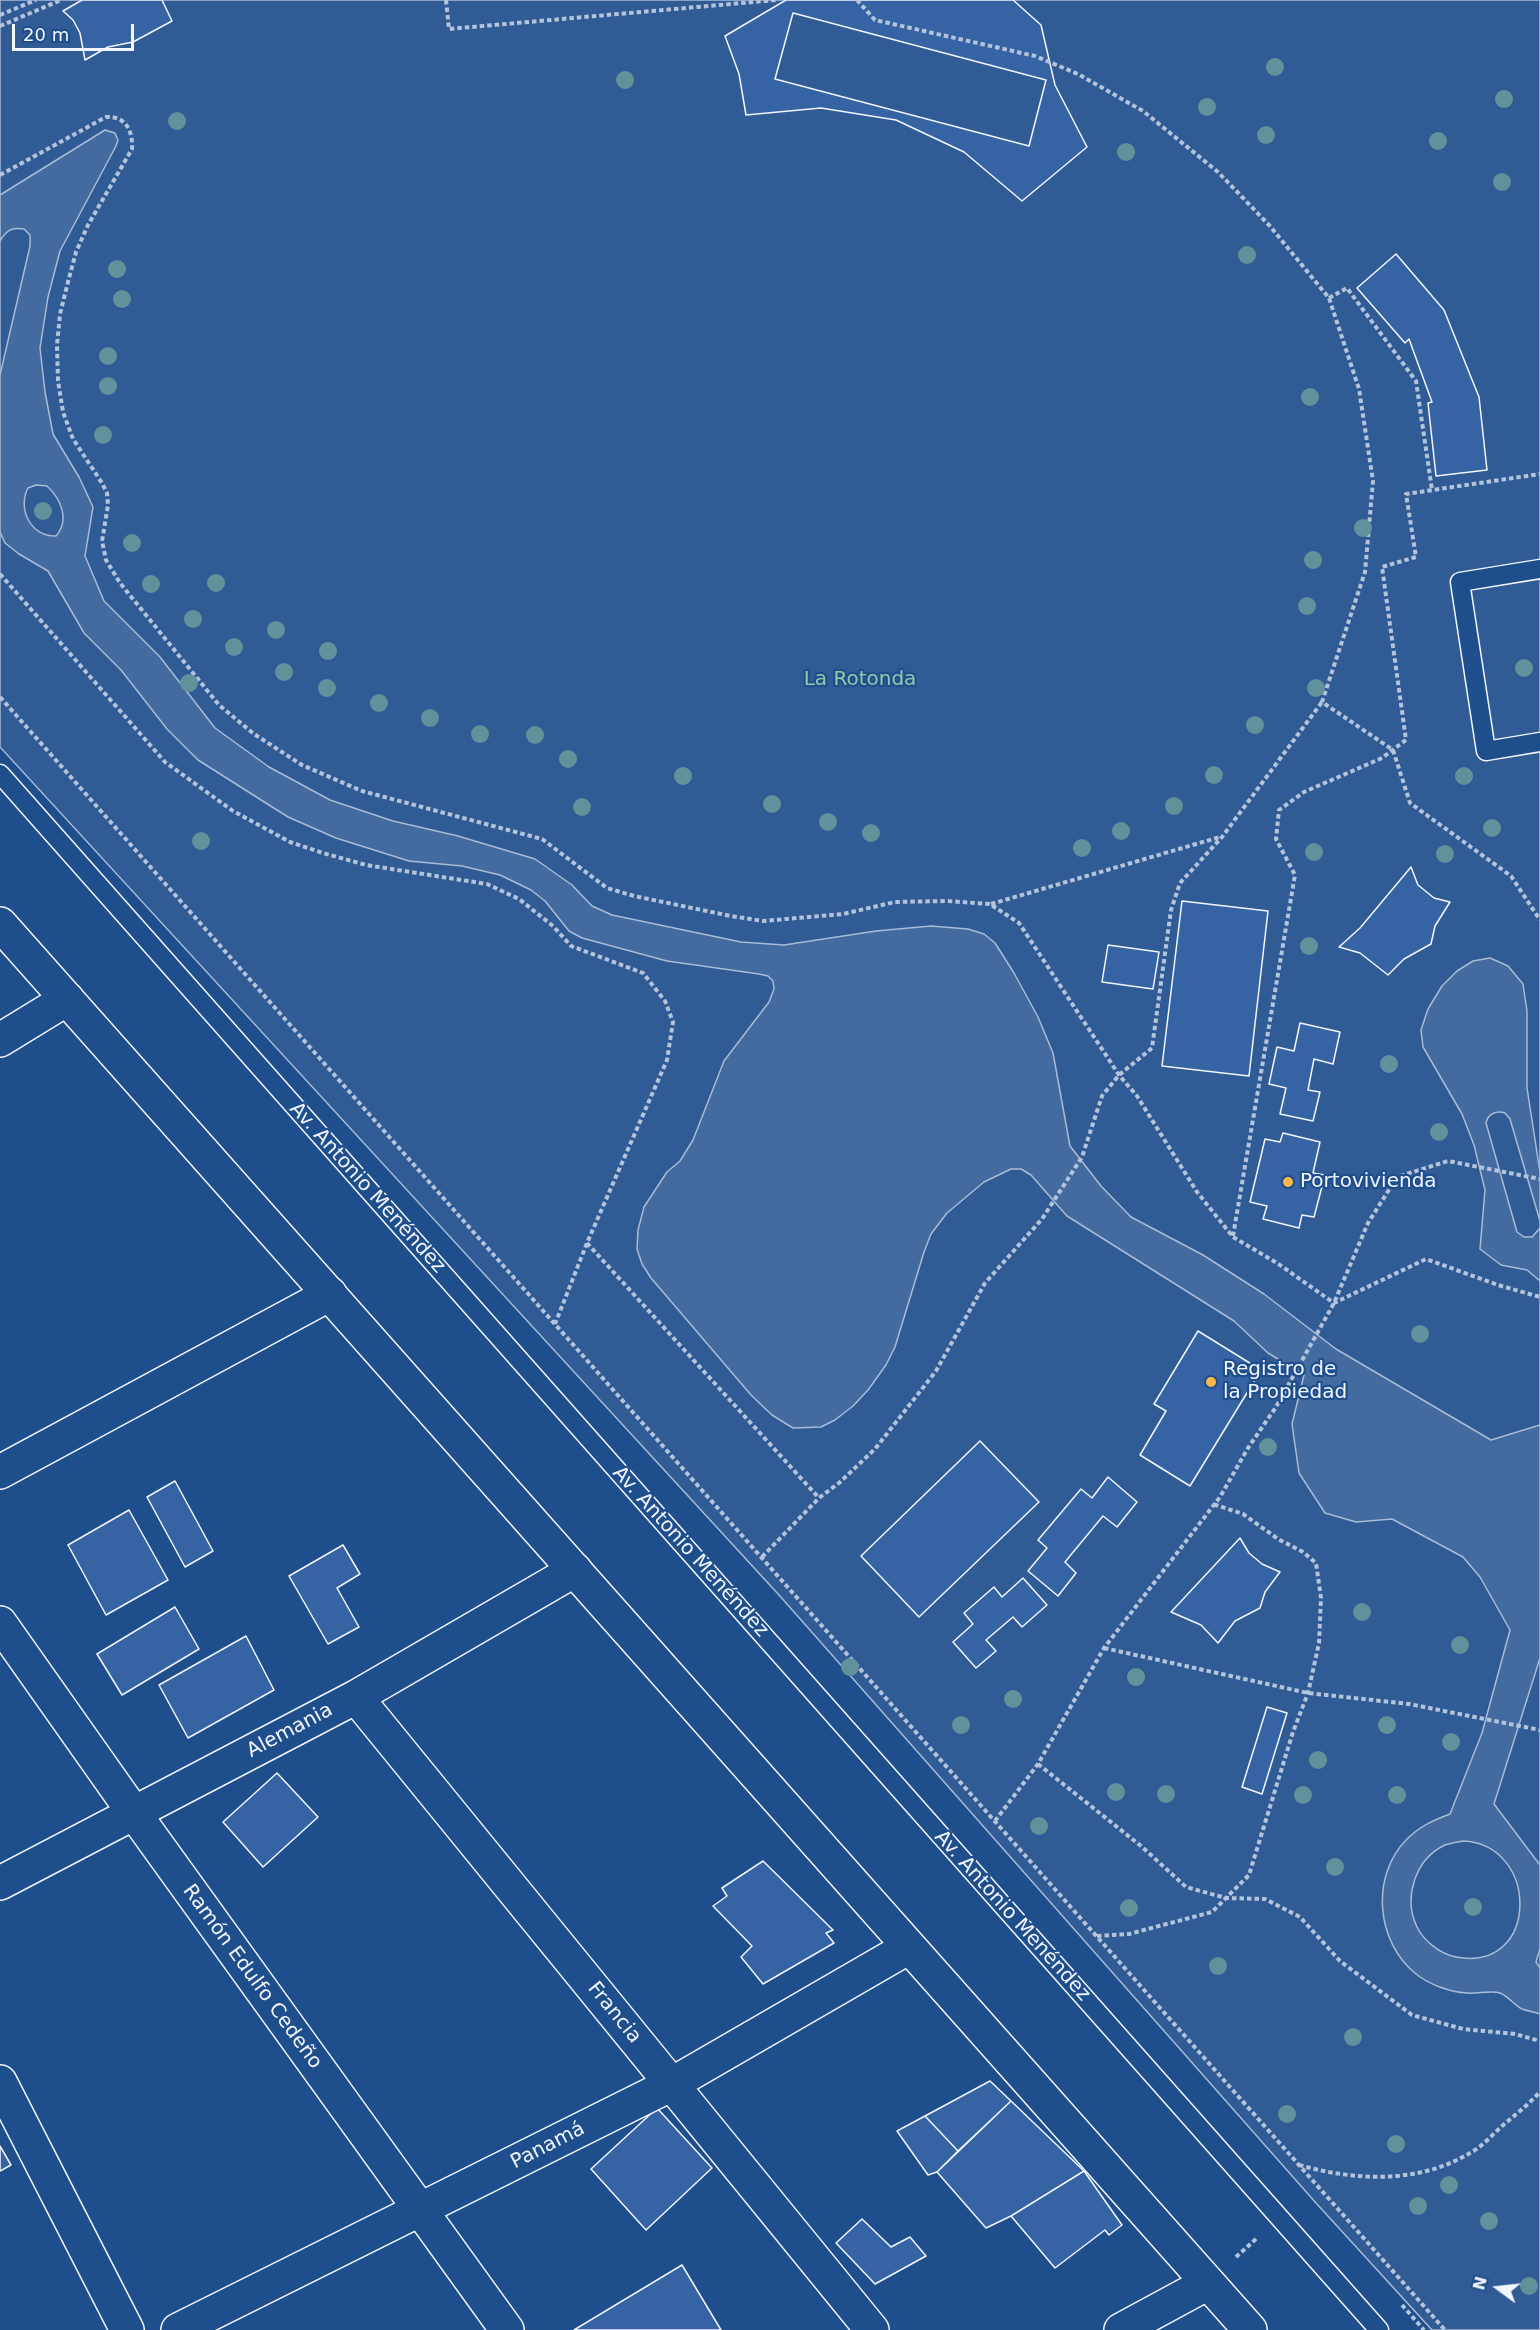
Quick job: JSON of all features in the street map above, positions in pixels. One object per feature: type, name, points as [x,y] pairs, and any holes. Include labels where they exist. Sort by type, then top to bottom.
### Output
[{"type":"street","points":[[0,924],[1250,2330]]},
{"type":"street","points":[[0,1040],[67,999]]},
{"type":"street","points":[[0,1472],[330,1294]]},
{"type":"street","name":"Alemania","points":[[0,1883],[356,1697],[575,1570]]},
{"type":"street","name":"Ramón Edulfo Cedeño","points":[[0,1623],[134,1813],[507,2330]]},
{"type":"street","name":"Francia","points":[[356,1697],[872,2330]]},
{"type":"street","name":"Panamá","points":[[178,2330],[672,2084],[909,1947]]},
{"type":"street","points":[[0,2082],[127,2330]]},
{"type":"street","points":[[1121,2330],[1208,2283]]},
{"type":"lane","points":[[1540,569],[1460,582],[1486,751],[1540,742]]},
{"type":"lane","name":"Av. Antonio Menéndez","points":[[0,774],[1379,2330]]},
{"type":"path","points":[[0,15],[36,0]]},
{"type":"path","points":[[0,26],[61,0]]},
{"type":"path","points":[[446,0],[449,29],[776,0]]},
{"type":"path","points":[[762,1557],[819,1498],[839,1483],[875,1449],[936,1371],[985,1282],[1042,1219],[1083,1157],[1102,1096],[1119,1075],[1152,1048],[1171,910],[1180,883],[1222,837],[1322,702],[1365,572],[1373,481],[1359,388],[1329,298],[1269,225],[1218,172],[1143,111],[1078,74],[1035,56],[875,20],[857,0]]},
{"type":"path","points":[[0,175],[106,117],[116,117],[125,123],[133,135],[132,149],[88,225],[76,252],[68,282],[60,314],[57,345],[58,381],[63,411],[73,439],[102,483],[106,494],[108,505],[102,541],[106,560],[120,583],[219,705],[254,734],[302,765],[363,791],[542,839],[607,888],[634,896],[763,921],[843,914],[895,902],[947,901],[990,904],[1222,837]]},
{"type":"path","points":[[1329,298],[1347,288],[1416,381],[1432,490]]},
{"type":"path","points":[[1233,1237],[1295,875],[1276,839],[1279,810],[1304,792],[1382,758],[1406,740],[1382,567],[1416,557],[1406,494],[1540,474]]},
{"type":"path","points":[[0,574],[165,762],[233,811],[290,842],[323,854],[366,865],[487,884],[519,899],[553,926],[571,946],[642,973],[665,1001],[673,1022],[667,1060],[555,1324]]},
{"type":"path","points":[[0,697],[1445,2330]]},
{"type":"path","points":[[1322,702],[1393,750],[1410,803],[1511,876],[1540,920]]},
{"type":"path","points":[[990,904],[1019,923],[1119,1075],[1137,1096],[1197,1192],[1233,1237],[1277,1263],[1334,1304]]},
{"type":"path","points":[[994,1821],[1038,1764],[1104,1648],[1213,1504],[1276,1407],[1334,1304],[1368,1223],[1397,1177],[1448,1161],[1540,1179]]},
{"type":"path","points":[[588,1243],[819,1498]]},
{"type":"path","points":[[1334,1304],[1426,1259],[1498,1285],[1540,1297]]},
{"type":"path","points":[[1097,1936],[1129,1934],[1212,1912],[1249,1875],[1293,1732],[1308,1693],[1319,1643],[1321,1598],[1316,1563],[1303,1552],[1243,1515],[1213,1504]]},
{"type":"path","points":[[1104,1648],[1308,1693],[1409,1704],[1540,1730]]},
{"type":"path","points":[[1038,1764],[1141,1846],[1186,1887],[1226,1898],[1265,1899],[1300,1917],[1340,1961],[1412,2015],[1463,2029],[1515,2034],[1540,2041]]},
{"type":"path","points":[[1298,2164],[1327,2173],[1389,2177],[1418,2174],[1443,2167],[1473,2152],[1528,2106],[1540,2092]]},
{"type":"path","points":[[1208,2283],[1279,2217]]},
{"type":"green space","name":"La Rotonda","points":[[0,0],[1540,0],[1540,2330],[1432,2330],[1316,2203],[779,1595],[0,747]]},
{"type":"shaded area","points":[[105,130],[115,133],[118,140],[116,146],[60,251],[48,297],[40,348],[45,392],[53,434],[79,477],[93,507],[85,556],[104,601],[160,657],[215,728],[269,767],[330,800],[393,821],[458,836],[535,859],[572,885],[592,906],[612,915],[741,942],[784,945],[876,931],[931,926],[968,929],[984,934],[995,943],[1014,973],[1038,1017],[1053,1053],[1070,1146],[1101,1186],[1131,1217],[1203,1255],[1264,1294],[1336,1349],[1491,1440],[1540,1425],[1540,1658],[1494,1804],[1540,1865],[1540,1949],[1536,1962],[1540,1968],[1540,2014],[1522,2009],[1500,1993],[1454,1991],[1434,1985],[1416,1974],[1403,1961],[1393,1945],[1386,1927],[1383,1908],[1383,1890],[1387,1871],[1395,1854],[1417,1830],[1450,1814],[1482,1733],[1510,1630],[1480,1577],[1463,1557],[1392,1519],[1356,1522],[1325,1513],[1299,1473],[1292,1424],[1304,1375],[1268,1353],[1234,1321],[1067,1216],[1031,1175],[1021,1169],[1011,1169],[984,1182],[947,1213],[931,1234],[895,1347],[886,1365],[853,1406],[835,1420],[821,1427],[793,1428],[772,1415],[751,1395],[651,1278],[642,1264],[637,1249],[638,1230],[644,1207],[667,1172],[680,1161],[693,1140],[724,1061],[769,1002],[774,989],[773,981],[768,976],[667,961],[582,938],[569,931],[545,901],[531,890],[500,875],[462,866],[409,861],[336,838],[288,817],[198,760],[167,729],[121,670],[84,633],[48,571],[5,543],[0,532],[0,375],[30,246],[30,235],[24,229],[16,228],[7,232],[0,241],[0,195]],"holes":[[[36,485],[47,486],[60,503],[63,517],[56,536],[47,535],[33,527],[25,513],[25,496],[28,488]],[[1463,1841],[1488,1848],[1506,1863],[1517,1883],[1520,1906],[1515,1928],[1503,1946],[1484,1957],[1456,1957],[1438,1950],[1420,1932],[1413,1916],[1412,1892],[1419,1869],[1435,1851],[1445,1845]]]},
{"type":"shaded area","points":[[1490,958],[1508,966],[1523,984],[1527,1011],[1527,1088],[1540,1172],[1540,1221],[1510,1119],[1505,1113],[1496,1112],[1489,1117],[1486,1123],[1517,1232],[1524,1237],[1532,1237],[1540,1228],[1540,1281],[1527,1270],[1501,1265],[1480,1249],[1485,1190],[1474,1145],[1462,1114],[1423,1047],[1421,1030],[1428,1009],[1442,986],[1457,971],[1473,961]]},
{"type":"building","points":[[82,0],[162,0],[172,21],[133,42],[108,47],[85,60],[80,33],[73,20],[63,11]]},
{"type":"building","points":[[786,0],[1013,0],[1041,25],[1055,85],[1087,147],[1022,201],[964,152],[896,120],[821,108],[746,115],[739,74],[725,36]]},
{"type":"building","points":[[793,13],[1046,80],[1029,146],[775,79]]},
{"type":"building","points":[[1396,254],[1444,310],[1479,397],[1487,470],[1436,476],[1428,403],[1432,402],[1409,339],[1405,343],[1357,288]]},
{"type":"building","points":[[1411,867],[1418,885],[1434,898],[1450,902],[1435,926],[1431,944],[1404,959],[1388,975],[1360,953],[1339,947],[1360,928]]},
{"type":"building","points":[[1182,901],[1268,911],[1249,1076],[1162,1066]]},
{"type":"building","points":[[1108,945],[1159,952],[1153,989],[1102,982]]},
{"type":"building","points":[[1300,1023],[1340,1032],[1333,1064],[1314,1059],[1308,1090],[1320,1092],[1313,1121],[1280,1114],[1286,1088],[1269,1084],[1277,1047],[1294,1051]]},
{"type":"building","points":[[1283,1133],[1320,1142],[1313,1173],[1325,1175],[1314,1217],[1302,1215],[1299,1228],[1263,1219],[1267,1206],[1250,1202],[1265,1139],[1280,1142]]},
{"type":"building","points":[[1198,1331],[1261,1370],[1190,1486],[1140,1455],[1166,1411],[1154,1404]]},
{"type":"building","points":[[980,1441],[1039,1502],[919,1617],[861,1556]]},
{"type":"building","points":[[1108,1477],[1137,1502],[1117,1527],[1103,1516],[1065,1562],[1076,1573],[1058,1596],[1028,1571],[1047,1548],[1038,1540],[1081,1489],[1092,1498]]},
{"type":"building","points":[[175,1481],[213,1551],[185,1567],[147,1497]]},
{"type":"building","points":[[129,1510],[168,1580],[106,1615],[68,1545]]},
{"type":"building","points":[[1240,1538],[1249,1553],[1262,1564],[1280,1572],[1265,1592],[1260,1608],[1235,1621],[1218,1643],[1201,1625],[1171,1612]]},
{"type":"building","points":[[343,1545],[360,1574],[337,1588],[359,1627],[328,1644],[289,1576]]},
{"type":"building","points":[[1023,1578],[1047,1605],[1022,1627],[1013,1617],[986,1640],[996,1651],[976,1668],[953,1642],[973,1624],[964,1613],[994,1587],[1002,1597]]},
{"type":"building","points":[[175,1607],[199,1649],[122,1695],[97,1654]]},
{"type":"building","points":[[246,1636],[274,1690],[188,1738],[159,1685]]},
{"type":"building","points":[[1267,1707],[1287,1713],[1262,1794],[1242,1787]]},
{"type":"building","points":[[277,1773],[318,1817],[263,1867],[223,1822]]},
{"type":"building","points":[[763,1861],[833,1930],[826,1933],[834,1943],[763,1984],[741,1957],[752,1946],[713,1906],[727,1896],[722,1888]]},
{"type":"building","points":[[990,2081],[1011,2101],[958,2151],[925,2116]]},
{"type":"building","points":[[1011,2101],[1084,2171],[1011,2216],[986,2228],[937,2172]]},
{"type":"building","points":[[657,2108],[712,2168],[646,2230],[591,2169]]},
{"type":"building","points":[[925,2116],[958,2151],[937,2172],[928,2175],[897,2131]]},
{"type":"building","points":[[0,2146],[11,2165],[0,2171]]},
{"type":"building","points":[[1084,2171],[1122,2225],[1109,2235],[1105,2230],[1055,2268],[1011,2216]]},
{"type":"building","points":[[862,2219],[891,2247],[910,2237],[926,2256],[875,2284],[836,2243]]},
{"type":"building","points":[[682,2265],[721,2330],[574,2330]]},
{"type":"place","name":"Portovivienda","points":[[1288,1182]]},
{"type":"place","name":"Registro de la Propiedad","points":[[1211,1382]]}]
